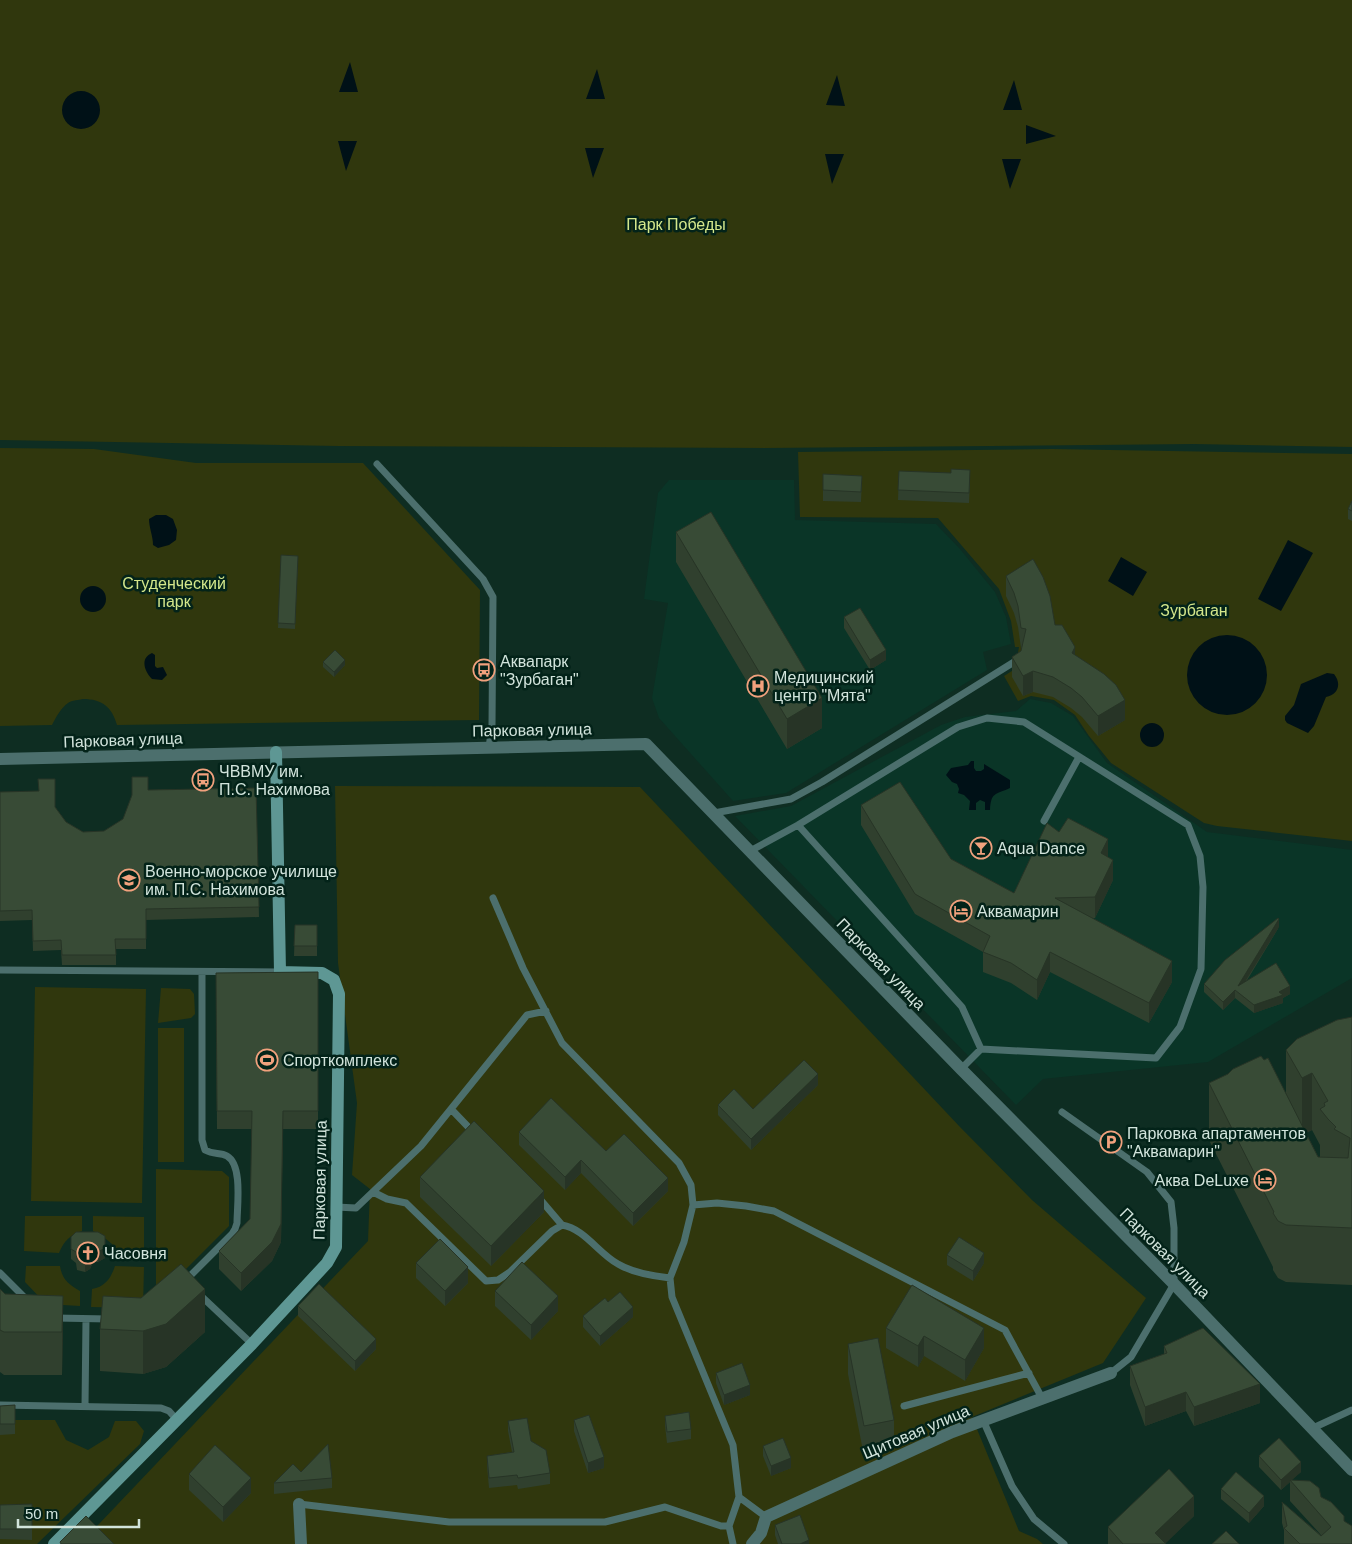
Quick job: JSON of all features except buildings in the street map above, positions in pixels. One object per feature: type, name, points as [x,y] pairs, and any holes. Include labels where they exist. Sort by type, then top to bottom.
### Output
[{"type":"street","name":"Парковая улица","points":[[0,759],[646,744],[961,1069],[1174,1284],[1352,1470]]},
{"type":"street","points":[[276,752],[280,972]]},
{"type":"street","name":"Парковая улица","points":[[54,1544],[252,1344],[327,1263],[336,1247],[339,994],[334,980],[322,973],[280,972]]},
{"type":"street","name":"Щитовая улица","points":[[766,1517],[952,1432],[1111,1373]]},
{"type":"street","points":[[299,1504],[301,1544]]},
{"type":"street","points":[[755,1543],[761,1533],[766,1517]]},
{"type":"lane","points":[[377,464],[483,579],[493,597],[492,724],[489,748]]},
{"type":"lane","points":[[714,813],[791,799],[822,782],[1014,662]]},
{"type":"lane","points":[[750,851],[798,825],[958,727],[988,718],[1024,722],[1188,825],[1200,856],[1203,886],[1201,969],[1180,1027],[1156,1058],[981,1049],[961,1069]]},
{"type":"lane","points":[[1044,821],[1079,757]]},
{"type":"lane","points":[[798,825],[962,1007],[981,1049]]},
{"type":"lane","points":[[493,898],[523,968],[562,1044],[679,1163],[691,1185],[693,1205],[684,1242],[670,1278],[672,1297],[733,1444],[739,1497],[730,1526],[733,1544]]},
{"type":"lane","points":[[0,970],[280,972]]},
{"type":"lane","points":[[179,1287],[232,1234],[237,1223],[238,1175],[235,1165],[229,1157],[223,1154],[212,1154],[205,1150],[202,1140],[202,972]]},
{"type":"lane","points":[[336,1207],[356,1208],[421,1146],[527,1015],[546,1011]]},
{"type":"lane","points":[[451,1109],[478,1136]]},
{"type":"lane","points":[[1062,1112],[1147,1172],[1171,1202],[1174,1228],[1174,1284],[1132,1357],[1111,1373]]},
{"type":"lane","points":[[373,1192],[386,1199],[406,1203],[486,1281],[498,1280],[510,1272],[552,1231],[562,1225],[571,1226],[618,1265],[648,1275],[670,1278]]},
{"type":"lane","points":[[532,1192],[562,1225]]},
{"type":"lane","points":[[693,1205],[717,1203],[774,1211],[1005,1330],[1042,1398]]},
{"type":"lane","points":[[0,1273],[32,1305]]},
{"type":"lane","points":[[185,1280],[252,1344]]},
{"type":"lane","points":[[46,1316],[53,1318],[114,1319]]},
{"type":"lane","points":[[85,1406],[86,1318]]},
{"type":"lane","points":[[904,1406],[1029,1373]]},
{"type":"lane","points":[[0,1405],[161,1408],[169,1411],[177,1420]]},
{"type":"lane","points":[[1313,1428],[1352,1410]]},
{"type":"lane","points":[[983,1420],[1012,1486],[1034,1519],[1064,1544]]},
{"type":"lane","points":[[739,1497],[766,1517]]},
{"type":"lane","points":[[299,1504],[449,1522],[605,1522],[665,1507],[721,1526],[730,1526]]},
{"type":"shaded area","points":[[350,62],[358,92],[339,92]]},
{"type":"shaded area","points":[[597,69],[605,99],[586,99]]},
{"type":"shaded area","points":[[837,75],[845,106],[826,105]]},
{"type":"shaded area","points":[[1014,80],[1022,110],[1003,110]]},
{"type":"shaded area","points":[[81,91],[95,96],[100,110],[95,124],[81,129],[67,124],[62,110],[67,96]]},
{"type":"shaded area","points":[[1026,125],[1056,136],[1026,144]]},
{"type":"shaded area","points":[[338,141],[357,141],[346,171]]},
{"type":"shaded area","points":[[585,148],[604,148],[593,178]]},
{"type":"shaded area","points":[[825,154],[844,154],[832,184]]},
{"type":"shaded area","points":[[1002,159],[1021,159],[1010,189]]},
{"type":"shaded area","points":[[669,480],[794,480],[795,520],[936,524],[960,549],[995,592],[1006,617],[1011,644],[983,652],[987,670],[786,793],[733,801],[659,718],[652,698],[668,603],[644,599],[658,493]]},
{"type":"shaded area","points":[[156,515],[166,515],[173,519],[177,530],[176,540],[169,545],[158,548],[153,545],[149,522],[149,519]]},
{"type":"shaded area","points":[[1288,540],[1313,553],[1281,611],[1258,599]]},
{"type":"shaded area","points":[[1121,557],[1147,572],[1133,596],[1108,581]]},
{"type":"shaded area","points":[[93,586],[102,590],[106,599],[102,608],[93,612],[84,608],[80,599],[84,590]]},
{"type":"shaded area","points":[[1227,635],[1242,638],[1255,647],[1264,660],[1267,675],[1264,690],[1255,703],[1242,712],[1227,715],[1212,712],[1199,703],[1190,690],[1187,675],[1190,660],[1199,647],[1212,638]]},
{"type":"shaded area","points":[[152,653],[155,655],[155,666],[157,668],[163,667],[167,675],[162,680],[152,679],[145,669],[146,658]]},
{"type":"shaded area","points":[[1327,673],[1334,674],[1338,682],[1338,689],[1326,697],[1314,726],[1308,733],[1287,723],[1285,716],[1294,705],[1301,684]]},
{"type":"shaded area","name":"Аквамарин","points":[[1030,699],[1051,703],[1073,716],[1107,763],[1207,832],[1352,850],[1352,978],[1208,1062],[1043,1079],[1016,1105],[735,816],[791,806],[941,725],[965,717],[1016,711]]},
{"type":"shaded area","points":[[1152,723],[1160,727],[1164,735],[1160,743],[1152,747],[1144,743],[1140,735],[1144,727]]},
{"type":"shaded area","points":[[971,761],[974,761],[976,771],[984,769],[984,764],[1010,780],[1010,788],[997,793],[991,800],[990,810],[985,810],[985,802],[980,800],[976,803],[976,810],[969,810],[970,801],[964,795],[958,793],[957,784],[952,782],[946,775],[951,768],[968,765]]},
{"type":"green space","name":"Парк Победы","points":[[0,0],[1352,0],[1352,447],[1194,444],[765,448],[338,446],[0,440]]},
{"type":"green space","name":"Студенческий парк","points":[[0,448],[94,449],[196,463],[363,463],[480,590],[479,720],[117,725],[112,713],[105,705],[90,699],[83,699],[71,701],[65,705],[52,725],[0,726]]},
{"type":"green space","name":"Зурбаган","points":[[1052,449],[1352,454],[1352,841],[1204,823],[1111,763],[1075,715],[1054,700],[1031,696],[1018,701],[1004,676],[1015,669],[1019,647],[1015,647],[1011,621],[999,589],[938,518],[800,517],[798,452]]},
{"type":"green space","points":[[335,786],[640,787],[960,1127],[1032,1200],[1146,1298],[1103,1363],[972,1417],[1019,1531],[1037,1539],[1043,1544],[80,1544],[368,1241],[370,1189],[352,1175],[357,1103],[338,963]]},
{"type":"green space","points":[[35,987],[146,989],[142,1203],[31,1201]]},
{"type":"green space","points":[[161,988],[190,989],[194,994],[195,1014],[191,1018],[158,1023]]},
{"type":"green space","points":[[158,1028],[184,1028],[184,1162],[158,1162]]},
{"type":"green space","points":[[156,1169],[222,1171],[229,1177],[229,1226],[156,1299]]},
{"type":"green space","points":[[25,1216],[82,1216],[82,1231],[68,1239],[59,1253],[24,1251]]},
{"type":"green space","points":[[93,1216],[144,1217],[144,1254],[112,1254],[112,1244],[93,1231]]},
{"type":"green space","points":[[26,1266],[60,1266],[66,1281],[80,1291],[80,1306],[46,1304],[25,1282]]},
{"type":"green space","points":[[115,1266],[144,1267],[143,1308],[91,1307],[92,1289],[101,1286],[107,1281]]},
{"type":"green space","points":[[0,1420],[55,1420],[66,1440],[88,1450],[109,1437],[115,1421],[136,1421],[144,1431],[140,1444],[37,1544],[0,1544]]},
{"type":"place","name":"Аквапарк \"Зурбаган\"","points":[[484,670]]},
{"type":"place","name":"Медицинский центр \"Мята\"","points":[[758,686]]},
{"type":"place","name":"ЧВВМУ им. П.С. Нахимова","points":[[203,780]]},
{"type":"place","name":"Aqua Dance","points":[[981,848]]},
{"type":"place","name":"Военно-морское училище им. П.С. Нахимова","points":[[129,880]]},
{"type":"place","name":"Аквамарин","points":[[961,911]]},
{"type":"place","name":"Спорткомплекс","points":[[267,1060]]},
{"type":"place","name":"Парковка апартаментов \"Аквамарин\"","points":[[1111,1142]]},
{"type":"place","name":"Аква DeLuxe","points":[[1265,1180]]},
{"type":"place","name":"Часовня","points":[[88,1253]]}]
